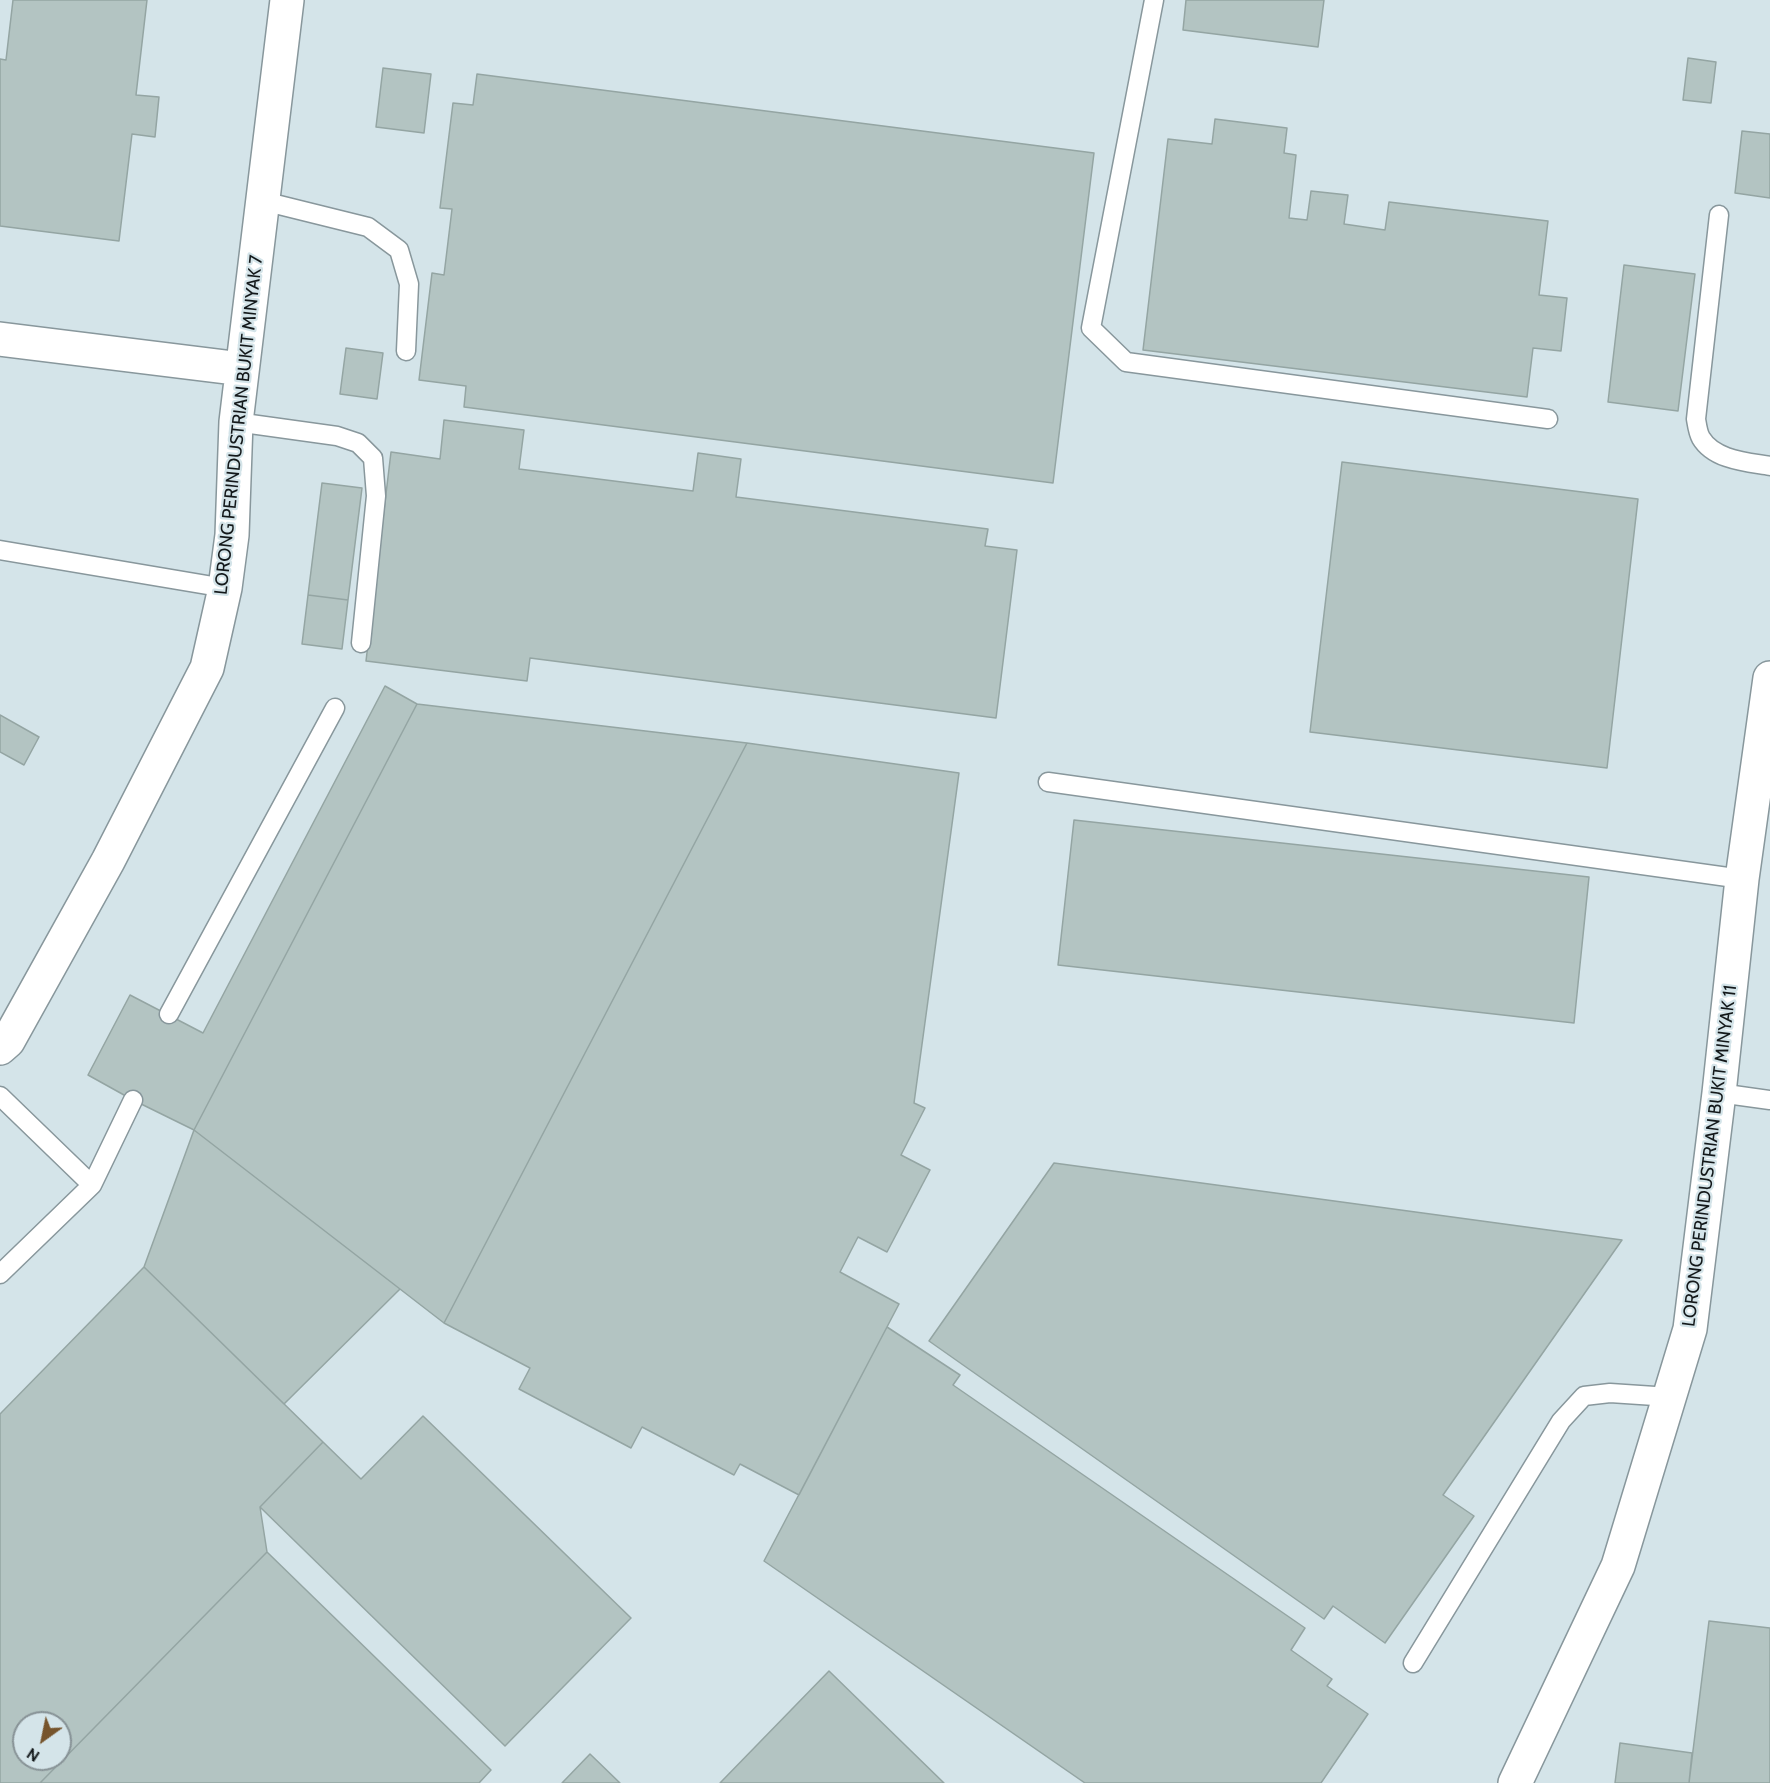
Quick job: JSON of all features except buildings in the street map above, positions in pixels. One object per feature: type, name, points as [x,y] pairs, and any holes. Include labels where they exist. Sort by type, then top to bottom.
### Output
[{"type":"street","name":"LORONG PERINDUSTRIAN BUKIT MINYAK 7","points":[[0,1048],[8,1041],[108,861],[207,668],[225,588],[232,535],[236,422],[288,0]]},
{"type":"street","points":[[0,339],[242,369]]},
{"type":"street","name":"LORONG PERINDUSTRIAN BUKIT MINYAK 11","points":[[1515,1783],[1618,1566],[1690,1329],[1742,879],[1770,678]]},
{"type":"lane","points":[[1154,0],[1091,328],[1126,362],[1548,419]]},
{"type":"lane","points":[[263,201],[369,227],[399,250],[409,284],[406,351]]},
{"type":"lane","points":[[1719,215],[1696,420],[1700,436],[1711,450],[1740,460],[1770,466]]},
{"type":"lane","points":[[236,422],[337,436],[358,443],[373,458],[376,496],[361,642]]},
{"type":"lane","points":[[0,550],[225,588]]},
{"type":"lane","points":[[169,1014],[335,708]]},
{"type":"lane","points":[[1048,782],[1742,879]]},
{"type":"lane","points":[[1719,1093],[1770,1100]]},
{"type":"lane","points":[[0,1096],[92,1185]]},
{"type":"lane","points":[[0,1274],[92,1185],[133,1100]]},
{"type":"lane","points":[[1413,1663],[1561,1421],[1584,1396],[1610,1393],[1670,1396]]}]
